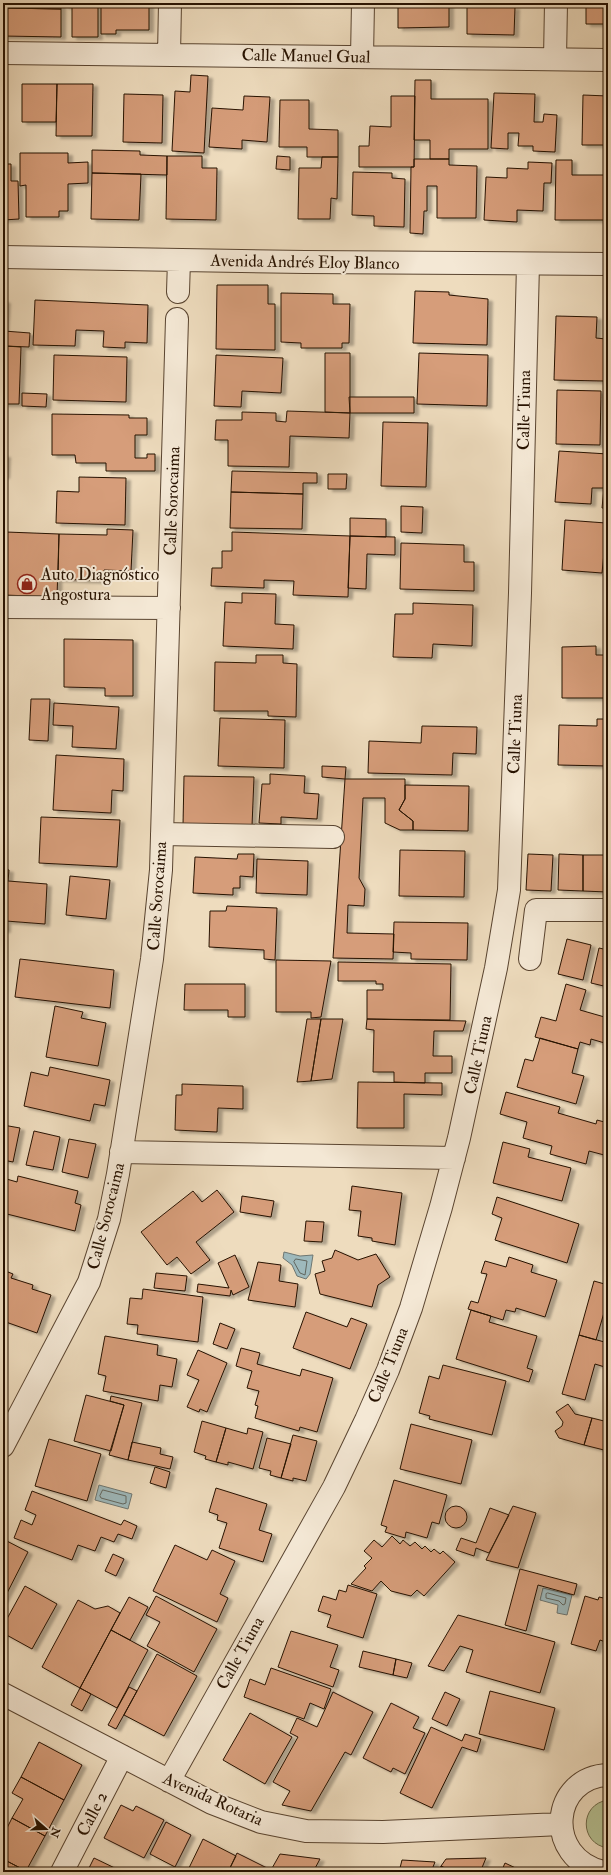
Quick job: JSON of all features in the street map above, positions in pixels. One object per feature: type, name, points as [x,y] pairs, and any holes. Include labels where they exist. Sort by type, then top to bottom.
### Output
[{"type":"street","points":[[169,55],[170,3]]},
{"type":"street","points":[[362,57],[363,3]]},
{"type":"street","points":[[555,59],[556,3]]},
{"type":"street","name":"Calle Manuel Gual","points":[[3,53],[608,60]]},
{"type":"street","name":"Avenida Andrés Eloy Blanco","points":[[3,257],[608,264]]},
{"type":"street","points":[[178,292],[179,260]]},
{"type":"street","name":"Calle Tiuna","points":[[169,1781],[334,1487],[366,1420],[388,1370],[411,1308],[454,1158],[496,968],[509,890],[518,648],[528,264]]},
{"type":"street","name":"Calle Sorocaima","points":[[3,1446],[89,1282],[109,1219],[121,1152],[157,920],[162,834],[177,319]]},
{"type":"street","points":[[3,607],[169,608]]},
{"type":"street","points":[[162,834],[333,837]]},
{"type":"street","points":[[530,959],[536,910],[608,910]]},
{"type":"street","points":[[568,910],[608,920]]},
{"type":"street","points":[[121,1152],[454,1158]]},
{"type":"street","name":"Avenida Rotaria","points":[[3,1694],[169,1781],[240,1815],[282,1828],[306,1831],[563,1834]]},
{"type":"street","name":"Calle 2","points":[[62,1872],[122,1756]]},
{"type":"street","points":[[566,1872],[567,1853],[563,1834],[564,1806],[570,1795],[579,1786],[590,1779],[608,1775]]},
{"type":"street","points":[[563,1834],[581,1864],[603,1872]]},
{"type":"green space","points":[[608,1800],[608,1848],[598,1845],[592,1839],[586,1824],[592,1809],[598,1803]]},
{"type":"water","points":[[284,1252],[300,1256],[313,1255],[310,1274],[306,1279],[297,1276],[292,1265],[283,1258]]},
{"type":"water","points":[[99,1485],[132,1494],[128,1509],[95,1500]]},
{"type":"water","points":[[543,1588],[572,1595],[567,1615],[557,1613],[558,1605],[540,1600]]},
{"type":"building","points":[[3,3],[61,3],[61,9],[3,8]]},
{"type":"building","points":[[64,3],[98,3],[98,37],[72,37],[72,6],[64,6]]},
{"type":"building","points":[[101,3],[149,3],[149,30],[116,30],[116,34],[101,34]]},
{"type":"building","points":[[398,3],[449,3],[449,27],[398,28]]},
{"type":"building","points":[[586,3],[608,3],[608,24],[586,24]]},
{"type":"building","points":[[467,6],[515,7],[514,35],[467,34]]},
{"type":"building","points":[[3,8],[61,9],[61,37],[3,36]]},
{"type":"building","points":[[191,75],[208,76],[204,153],[172,151],[175,91],[190,92]]},
{"type":"building","points":[[415,80],[431,80],[431,99],[488,99],[488,149],[449,149],[449,159],[430,159],[430,140],[414,140]]},
{"type":"building","points":[[22,84],[57,84],[56,122],[22,122]]},
{"type":"building","points":[[57,84],[93,84],[92,136],[56,136]]},
{"type":"building","points":[[494,93],[535,94],[534,122],[543,122],[544,114],[557,115],[555,152],[533,151],[533,146],[518,146],[519,133],[508,133],[508,149],[491,148]]},
{"type":"building","points":[[124,94],[163,95],[162,143],[123,142]]},
{"type":"building","points":[[583,95],[608,96],[608,145],[582,145]]},
{"type":"building","points":[[244,96],[270,97],[267,142],[242,140],[242,149],[209,147],[212,108],[243,110]]},
{"type":"building","points":[[391,96],[415,96],[414,167],[359,167],[359,146],[369,146],[370,126],[391,127]]},
{"type":"building","points":[[280,100],[309,100],[309,129],[338,130],[338,157],[307,157],[307,147],[279,147]]},
{"type":"building","points":[[92,150],[140,151],[140,155],[167,156],[167,175],[92,173]]},
{"type":"building","points":[[20,153],[68,153],[68,163],[88,162],[88,183],[68,184],[68,211],[59,211],[59,217],[26,217],[26,185],[20,186]]},
{"type":"building","points":[[167,156],[202,156],[202,168],[217,168],[216,220],[166,219]]},
{"type":"building","points":[[277,156],[290,157],[290,170],[276,169]]},
{"type":"building","points":[[322,157],[338,157],[337,199],[331,198],[330,219],[298,219],[299,168],[321,168]]},
{"type":"building","points":[[414,159],[449,159],[449,165],[477,166],[476,218],[437,218],[437,186],[427,186],[427,211],[424,211],[423,234],[410,233],[411,167],[414,167]]},
{"type":"building","points":[[556,160],[572,160],[572,175],[608,175],[608,220],[555,220]]},
{"type":"building","points":[[528,162],[552,163],[551,183],[544,183],[543,211],[517,210],[517,222],[484,220],[486,177],[507,178],[507,168],[528,169]]},
{"type":"building","points":[[3,164],[11,164],[11,181],[18,181],[19,219],[3,220]]},
{"type":"building","points":[[353,172],[392,173],[392,178],[405,179],[404,227],[374,226],[374,216],[352,215]]},
{"type":"building","points":[[92,173],[141,174],[139,220],[91,219]]},
{"type":"building","points":[[217,285],[268,285],[268,304],[275,304],[275,350],[216,349]]},
{"type":"building","points":[[415,291],[449,292],[449,295],[488,299],[487,345],[413,343]]},
{"type":"building","points":[[281,293],[333,294],[333,304],[350,304],[349,343],[342,343],[342,348],[301,348],[301,343],[281,342]]},
{"type":"building","points":[[3,300],[6,301],[4,331],[30,333],[29,347],[5,346],[3,353]]},
{"type":"building","points":[[35,300],[148,305],[147,343],[125,342],[125,348],[103,347],[104,331],[76,330],[75,346],[33,345]]},
{"type":"building","points":[[556,316],[597,317],[596,338],[606,339],[604,381],[554,380]]},
{"type":"building","points":[[5,346],[21,347],[19,404],[3,404]]},
{"type":"building","points":[[325,353],[350,353],[350,413],[325,412]]},
{"type":"building","points":[[419,353],[488,355],[487,406],[417,404]]},
{"type":"building","points":[[54,355],[127,357],[126,402],[53,400]]},
{"type":"building","points":[[216,355],[283,358],[281,393],[242,391],[241,407],[214,406]]},
{"type":"building","points":[[557,390],[601,391],[600,445],[556,444]]},
{"type":"building","points":[[22,393],[47,394],[46,407],[22,406]]},
{"type":"building","points":[[349,397],[414,397],[414,413],[350,413]]},
{"type":"building","points":[[287,411],[350,413],[349,438],[290,436],[289,467],[228,466],[228,440],[215,440],[216,420],[242,420],[242,412],[276,413],[276,421],[286,422]]},
{"type":"building","points":[[52,414],[129,415],[129,418],[147,418],[147,435],[135,435],[135,458],[147,458],[147,454],[155,454],[155,471],[106,471],[106,463],[76,463],[75,455],[52,455]]},
{"type":"building","points":[[383,422],[428,423],[426,487],[381,486]]},
{"type":"building","points":[[559,451],[608,454],[608,508],[602,508],[604,488],[592,488],[591,504],[555,502]]},
{"type":"building","points":[[3,455],[6,455],[5,476],[3,476]]},
{"type":"building","points":[[232,471],[317,473],[317,483],[303,483],[303,494],[231,492]]},
{"type":"building","points":[[328,474],[347,474],[346,489],[328,489]]},
{"type":"building","points":[[79,477],[126,478],[125,525],[56,523],[57,491],[79,492]]},
{"type":"building","points":[[231,492],[303,494],[302,529],[230,528]]},
{"type":"building","points":[[401,506],[423,507],[422,533],[401,532]]},
{"type":"building","points":[[350,518],[386,519],[386,537],[350,536]]},
{"type":"building","points":[[565,520],[606,523],[606,530],[608,530],[608,553],[604,553],[602,573],[562,570]]},
{"type":"building","points":[[107,529],[133,530],[131,571],[104,570],[104,581],[58,579],[59,534],[107,535]]},
{"type":"building","points":[[6,532],[59,534],[57,597],[4,595]]},
{"type":"building","points":[[232,532],[350,536],[348,597],[293,595],[294,581],[264,580],[264,588],[211,586],[212,568],[222,568],[222,551],[232,551]]},
{"type":"building","points":[[350,536],[395,537],[395,555],[367,554],[366,589],[348,588]]},
{"type":"building","points":[[401,543],[464,545],[464,562],[474,562],[474,591],[400,589]]},
{"type":"building","points":[[3,551],[5,551],[4,588],[3,588]]},
{"type":"building","points":[[242,593],[276,594],[275,624],[294,625],[293,649],[223,646],[225,602],[242,603]]},
{"type":"building","points":[[413,603],[473,605],[472,646],[433,644],[432,658],[393,657],[395,614],[413,614]]},
{"type":"building","points":[[64,639],[133,640],[133,696],[105,696],[105,688],[64,687]]},
{"type":"building","points":[[596,646],[596,655],[608,655],[608,698],[562,698],[562,647]]},
{"type":"building","points":[[256,655],[283,655],[283,663],[297,664],[296,717],[268,716],[268,711],[214,711],[215,662],[256,663]]},
{"type":"building","points":[[31,699],[50,699],[48,741],[29,740]]},
{"type":"building","points":[[54,703],[119,707],[116,749],[72,747],[73,726],[53,725]]},
{"type":"building","points":[[220,718],[285,720],[284,768],[218,766]]},
{"type":"building","points":[[597,719],[608,719],[608,766],[558,765],[559,725],[597,726]]},
{"type":"building","points":[[422,726],[477,727],[476,754],[453,753],[452,775],[368,773],[369,741],[421,743]]},
{"type":"building","points":[[56,755],[124,759],[123,791],[112,790],[111,813],[53,810]]},
{"type":"building","points":[[322,766],[346,767],[345,779],[322,777]]},
{"type":"building","points":[[270,774],[305,776],[304,793],[319,794],[317,819],[281,817],[281,824],[259,823],[262,784],[270,784]]},
{"type":"building","points":[[184,776],[254,777],[252,826],[183,825]]},
{"type":"building","points":[[345,779],[405,779],[405,799],[399,810],[413,821],[413,830],[400,830],[385,823],[385,798],[363,798],[359,878],[365,889],[364,906],[348,905],[347,933],[394,934],[393,959],[333,958]]},
{"type":"building","points":[[405,785],[469,786],[468,831],[413,830],[413,821],[399,810],[405,799]]},
{"type":"building","points":[[41,817],[120,820],[117,867],[39,863]]},
{"type":"building","points":[[400,850],[465,851],[464,897],[399,896]]},
{"type":"building","points":[[238,854],[254,854],[253,877],[240,876],[240,888],[233,888],[233,895],[193,893],[195,857],[237,859]]},
{"type":"building","points":[[528,854],[553,855],[551,891],[526,890]]},
{"type":"building","points":[[559,854],[583,855],[583,891],[558,890]]},
{"type":"building","points":[[583,855],[608,855],[608,892],[583,891]]},
{"type":"building","points":[[257,859],[308,861],[307,895],[256,893]]},
{"type":"building","points":[[3,869],[9,870],[8,881],[47,884],[45,924],[6,921],[6,930],[3,930]]},
{"type":"building","points":[[70,876],[110,880],[106,919],[66,915]]},
{"type":"building","points":[[227,906],[277,908],[275,960],[264,959],[264,950],[209,947],[210,911],[226,911]]},
{"type":"building","points":[[394,922],[468,923],[467,960],[411,959],[411,953],[393,952]]},
{"type":"building","points":[[567,939],[591,945],[583,980],[558,974]]},
{"type":"building","points":[[599,948],[608,950],[608,987],[591,983]]},
{"type":"building","points":[[20,959],[114,970],[110,1008],[15,997]]},
{"type":"building","points":[[276,960],[331,961],[321,1017],[311,1018],[311,1012],[276,1012]]},
{"type":"building","points":[[338,962],[451,964],[450,1020],[367,1019],[367,990],[383,990],[383,984],[376,984],[376,981],[338,981]]},
{"type":"building","points":[[185,984],[245,984],[245,1017],[228,1017],[228,1010],[184,1010]]},
{"type":"building","points":[[566,984],[586,990],[580,1010],[608,1018],[608,1044],[591,1039],[590,1045],[580,1042],[578,1049],[535,1037],[541,1017],[556,1021]]},
{"type":"building","points":[[55,1006],[83,1012],[81,1018],[106,1023],[98,1066],[46,1057]]},
{"type":"building","points":[[307,1019],[321,1019],[311,1081],[297,1082]]},
{"type":"building","points":[[321,1019],[343,1019],[332,1079],[311,1081]]},
{"type":"building","points":[[367,1019],[466,1021],[463,1031],[434,1031],[433,1056],[452,1056],[452,1073],[425,1073],[425,1083],[394,1082],[394,1072],[373,1072],[374,1030],[366,1029]]},
{"type":"building","points":[[540,1038],[578,1049],[572,1073],[584,1076],[576,1104],[517,1087],[525,1059],[533,1061]]},
{"type":"building","points":[[50,1067],[110,1080],[105,1106],[94,1104],[90,1121],[24,1106],[31,1072],[48,1076]]},
{"type":"building","points":[[358,1082],[442,1083],[442,1095],[404,1094],[404,1128],[357,1128]]},
{"type":"building","points":[[182,1084],[243,1086],[243,1109],[218,1108],[217,1132],[175,1130],[176,1095],[182,1095]]},
{"type":"building","points":[[506,1092],[560,1107],[558,1113],[596,1124],[597,1120],[608,1123],[608,1156],[589,1151],[586,1164],[550,1154],[552,1146],[523,1138],[527,1122],[500,1114]]},
{"type":"building","points":[[3,1125],[20,1128],[13,1162],[3,1160]]},
{"type":"building","points":[[34,1131],[60,1137],[53,1170],[26,1165]]},
{"type":"building","points":[[69,1139],[96,1144],[88,1178],[62,1172]]},
{"type":"building","points":[[503,1142],[530,1149],[528,1157],[571,1168],[562,1201],[493,1183]]},
{"type":"building","points":[[18,1176],[78,1191],[75,1203],[81,1205],[75,1231],[3,1213],[3,1178],[17,1182]]},
{"type":"building","points":[[352,1186],[402,1193],[395,1245],[372,1241],[372,1238],[358,1236],[361,1211],[349,1210]]},
{"type":"building","points":[[217,1190],[234,1212],[196,1242],[210,1260],[191,1274],[177,1257],[167,1265],[141,1232],[193,1191],[202,1202]]},
{"type":"building","points":[[242,1196],[274,1201],[271,1217],[240,1212]]},
{"type":"building","points":[[497,1197],[579,1224],[567,1263],[495,1240],[502,1218],[492,1214]]},
{"type":"building","points":[[306,1221],[324,1222],[322,1242],[304,1241]]},
{"type":"building","points":[[335,1250],[358,1260],[376,1254],[390,1277],[378,1285],[372,1307],[320,1294],[315,1274],[325,1271],[322,1261],[332,1258]]},
{"type":"building","points":[[235,1255],[249,1287],[233,1295],[231,1290],[230,1296],[197,1292],[198,1284],[229,1288],[218,1263]]},
{"type":"building","points":[[509,1257],[533,1265],[531,1272],[557,1280],[545,1317],[516,1308],[515,1312],[506,1310],[503,1320],[468,1309],[471,1301],[478,1303],[487,1274],[481,1273],[485,1261],[506,1267]]},
{"type":"building","points":[[258,1262],[281,1265],[279,1281],[298,1284],[295,1307],[248,1300]]},
{"type":"building","points":[[3,1270],[13,1274],[11,1278],[33,1285],[32,1289],[51,1295],[37,1333],[3,1321]]},
{"type":"building","points":[[156,1273],[187,1276],[185,1291],[154,1288]]},
{"type":"building","points":[[594,1281],[608,1285],[608,1299],[596,1340],[579,1335]]},
{"type":"building","points":[[143,1289],[203,1297],[198,1342],[137,1334],[138,1325],[127,1324],[130,1298],[142,1299]]},
{"type":"building","points":[[471,1310],[491,1316],[489,1322],[537,1336],[527,1368],[533,1370],[529,1382],[456,1359]]},
{"type":"building","points":[[306,1312],[347,1327],[351,1318],[367,1324],[350,1369],[293,1348]]},
{"type":"building","points":[[220,1323],[235,1329],[227,1349],[213,1344]]},
{"type":"building","points":[[579,1335],[608,1343],[608,1368],[595,1364],[585,1400],[562,1394]]},
{"type":"building","points":[[105,1336],[158,1345],[157,1355],[177,1359],[172,1387],[160,1385],[158,1401],[103,1391],[106,1376],[98,1374]]},
{"type":"building","points":[[241,1348],[260,1353],[257,1364],[300,1376],[302,1369],[333,1378],[317,1432],[300,1427],[299,1431],[255,1418],[258,1406],[255,1405],[259,1391],[247,1388],[252,1371],[236,1366]]},
{"type":"building","points":[[198,1350],[227,1363],[207,1412],[200,1409],[199,1412],[187,1407],[199,1380],[187,1375]]},
{"type":"building","points":[[443,1365],[506,1381],[492,1435],[429,1419],[430,1416],[419,1413],[429,1376],[439,1379]]},
{"type":"building","points":[[86,1395],[124,1405],[111,1451],[74,1441]]},
{"type":"building","points":[[111,1396],[142,1403],[128,1460],[109,1455],[124,1405],[110,1401]]},
{"type":"building","points":[[568,1404],[575,1414],[592,1418],[584,1445],[559,1438],[555,1431],[562,1426],[563,1422],[556,1412]]},
{"type":"building","points":[[592,1418],[608,1422],[608,1451],[584,1445]]},
{"type":"building","points":[[202,1421],[226,1428],[216,1462],[205,1459],[206,1456],[194,1452]]},
{"type":"building","points":[[411,1424],[472,1440],[461,1484],[400,1469]]},
{"type":"building","points":[[226,1428],[247,1434],[248,1428],[263,1432],[253,1469],[228,1462],[228,1465],[216,1462]]},
{"type":"building","points":[[293,1435],[317,1441],[306,1481],[293,1478],[293,1481],[281,1478]]},
{"type":"building","points":[[267,1438],[291,1444],[281,1478],[270,1475],[271,1471],[259,1468]]},
{"type":"building","points":[[49,1439],[101,1454],[87,1501],[35,1486]]},
{"type":"building","points":[[132,1442],[161,1448],[160,1454],[173,1457],[170,1469],[128,1460]]},
{"type":"building","points":[[155,1467],[170,1472],[166,1488],[150,1483]]},
{"type":"building","points":[[394,1480],[447,1495],[439,1524],[432,1522],[427,1538],[406,1532],[405,1538],[385,1532],[387,1527],[381,1525]]},
{"type":"building","points":[[216,1488],[267,1504],[259,1530],[272,1534],[263,1562],[219,1548],[227,1523],[217,1520],[218,1515],[209,1512]]},
{"type":"building","points":[[32,1491],[121,1525],[124,1520],[137,1526],[132,1539],[118,1534],[114,1542],[101,1537],[95,1551],[78,1545],[72,1560],[14,1538],[21,1520],[32,1525],[36,1515],[25,1510]]},
{"type":"building","points":[[456,1506],[464,1509],[467,1517],[464,1525],[456,1528],[448,1525],[445,1517],[448,1509]]},
{"type":"building","points":[[513,1506],[536,1513],[518,1568],[486,1560]]},
{"type":"building","points":[[490,1508],[509,1515],[489,1553],[476,1548],[474,1556],[456,1550],[461,1538],[476,1543]]},
{"type":"building","points":[[392,1536],[400,1544],[403,1540],[410,1546],[415,1542],[422,1549],[425,1546],[431,1552],[434,1549],[440,1554],[443,1551],[455,1562],[424,1596],[417,1590],[411,1596],[391,1591],[381,1581],[372,1591],[351,1584],[366,1568],[364,1566],[372,1558],[364,1551],[374,1540],[382,1547]]},
{"type":"building","points":[[3,1539],[28,1552],[3,1601]]},
{"type":"building","points":[[175,1545],[207,1560],[212,1550],[235,1561],[220,1594],[228,1598],[217,1622],[153,1591]]},
{"type":"building","points":[[113,1554],[124,1559],[116,1576],[105,1571]]},
{"type":"building","points":[[520,1569],[577,1584],[574,1595],[538,1585],[526,1631],[505,1625]]},
{"type":"building","points":[[348,1585],[377,1594],[363,1638],[327,1627],[331,1615],[318,1611],[323,1596],[336,1600],[339,1590],[346,1592]]},
{"type":"building","points":[[25,1586],[57,1604],[32,1649],[3,1633],[3,1626]]},
{"type":"building","points":[[156,1596],[217,1629],[194,1672],[147,1646],[160,1622],[146,1615]]},
{"type":"building","points":[[585,1596],[598,1600],[599,1597],[608,1599],[608,1643],[600,1640],[596,1651],[571,1644]]},
{"type":"building","points":[[129,1597],[148,1607],[130,1640],[111,1630]]},
{"type":"building","points":[[78,1600],[95,1609],[108,1606],[120,1613],[80,1688],[42,1667]]},
{"type":"building","points":[[458,1615],[555,1642],[540,1693],[466,1672],[473,1650],[460,1646],[444,1671],[428,1666]]},
{"type":"building","points":[[111,1630],[148,1650],[117,1708],[80,1688]]},
{"type":"building","points":[[291,1631],[338,1645],[330,1667],[339,1670],[333,1687],[278,1667]]},
{"type":"building","points":[[363,1651],[396,1659],[393,1675],[359,1667]]},
{"type":"building","points":[[157,1654],[197,1676],[164,1736],[124,1715]]},
{"type":"building","points":[[396,1659],[412,1663],[407,1678],[393,1675]]},
{"type":"building","points":[[271,1668],[331,1689],[324,1709],[310,1703],[304,1719],[244,1697],[250,1679],[265,1685]]},
{"type":"building","points":[[129,1687],[137,1691],[116,1729],[108,1725]]},
{"type":"building","points":[[80,1688],[91,1694],[82,1711],[71,1705]]},
{"type":"building","points":[[490,1691],[555,1708],[544,1750],[479,1734]]},
{"type":"building","points":[[333,1692],[373,1712],[351,1755],[345,1752],[311,1811],[282,1805],[290,1791],[273,1782],[298,1737],[290,1733],[297,1718],[317,1727]]},
{"type":"building","points":[[445,1692],[460,1699],[447,1726],[432,1719]]},
{"type":"building","points":[[391,1703],[419,1717],[413,1728],[425,1733],[405,1774],[393,1768],[391,1772],[363,1758]]},
{"type":"building","points":[[250,1713],[292,1737],[265,1784],[223,1760]]},
{"type":"building","points":[[431,1727],[462,1741],[465,1734],[481,1739],[477,1752],[462,1747],[432,1808],[400,1793]]},
{"type":"building","points":[[39,1742],[82,1765],[64,1800],[21,1777]]},
{"type":"building","points":[[21,1777],[64,1800],[45,1836],[12,1818],[23,1799],[12,1793]]},
{"type":"building","points":[[121,1805],[133,1811],[136,1806],[164,1820],[144,1858],[104,1838]]},
{"type":"building","points":[[12,1818],[45,1836],[26,1871],[3,1859],[3,1836]]},
{"type":"building","points":[[166,1822],[191,1835],[175,1867],[150,1854]]},
{"type":"building","points":[[203,1839],[236,1856],[228,1872],[187,1872]]},
{"type":"building","points":[[237,1853],[271,1870],[280,1854],[320,1859],[313,1872],[228,1872]]},
{"type":"building","points":[[94,1858],[123,1872],[91,1872],[88,1870]]},
{"type":"building","points":[[486,1858],[481,1870],[485,1872],[452,1872],[441,1866],[446,1859]]},
{"type":"building","points":[[3,1859],[22,1869],[20,1872],[3,1872]]},
{"type":"building","points":[[402,1860],[435,1862],[431,1872],[399,1872]]},
{"type":"building","points":[[505,1863],[524,1872],[501,1872]]},
{"type":"building","points":[[441,1866],[452,1872],[438,1872]]},
{"type":"place","name":"Auto Diagnóstico Angostura","points":[[27,584]]}]
